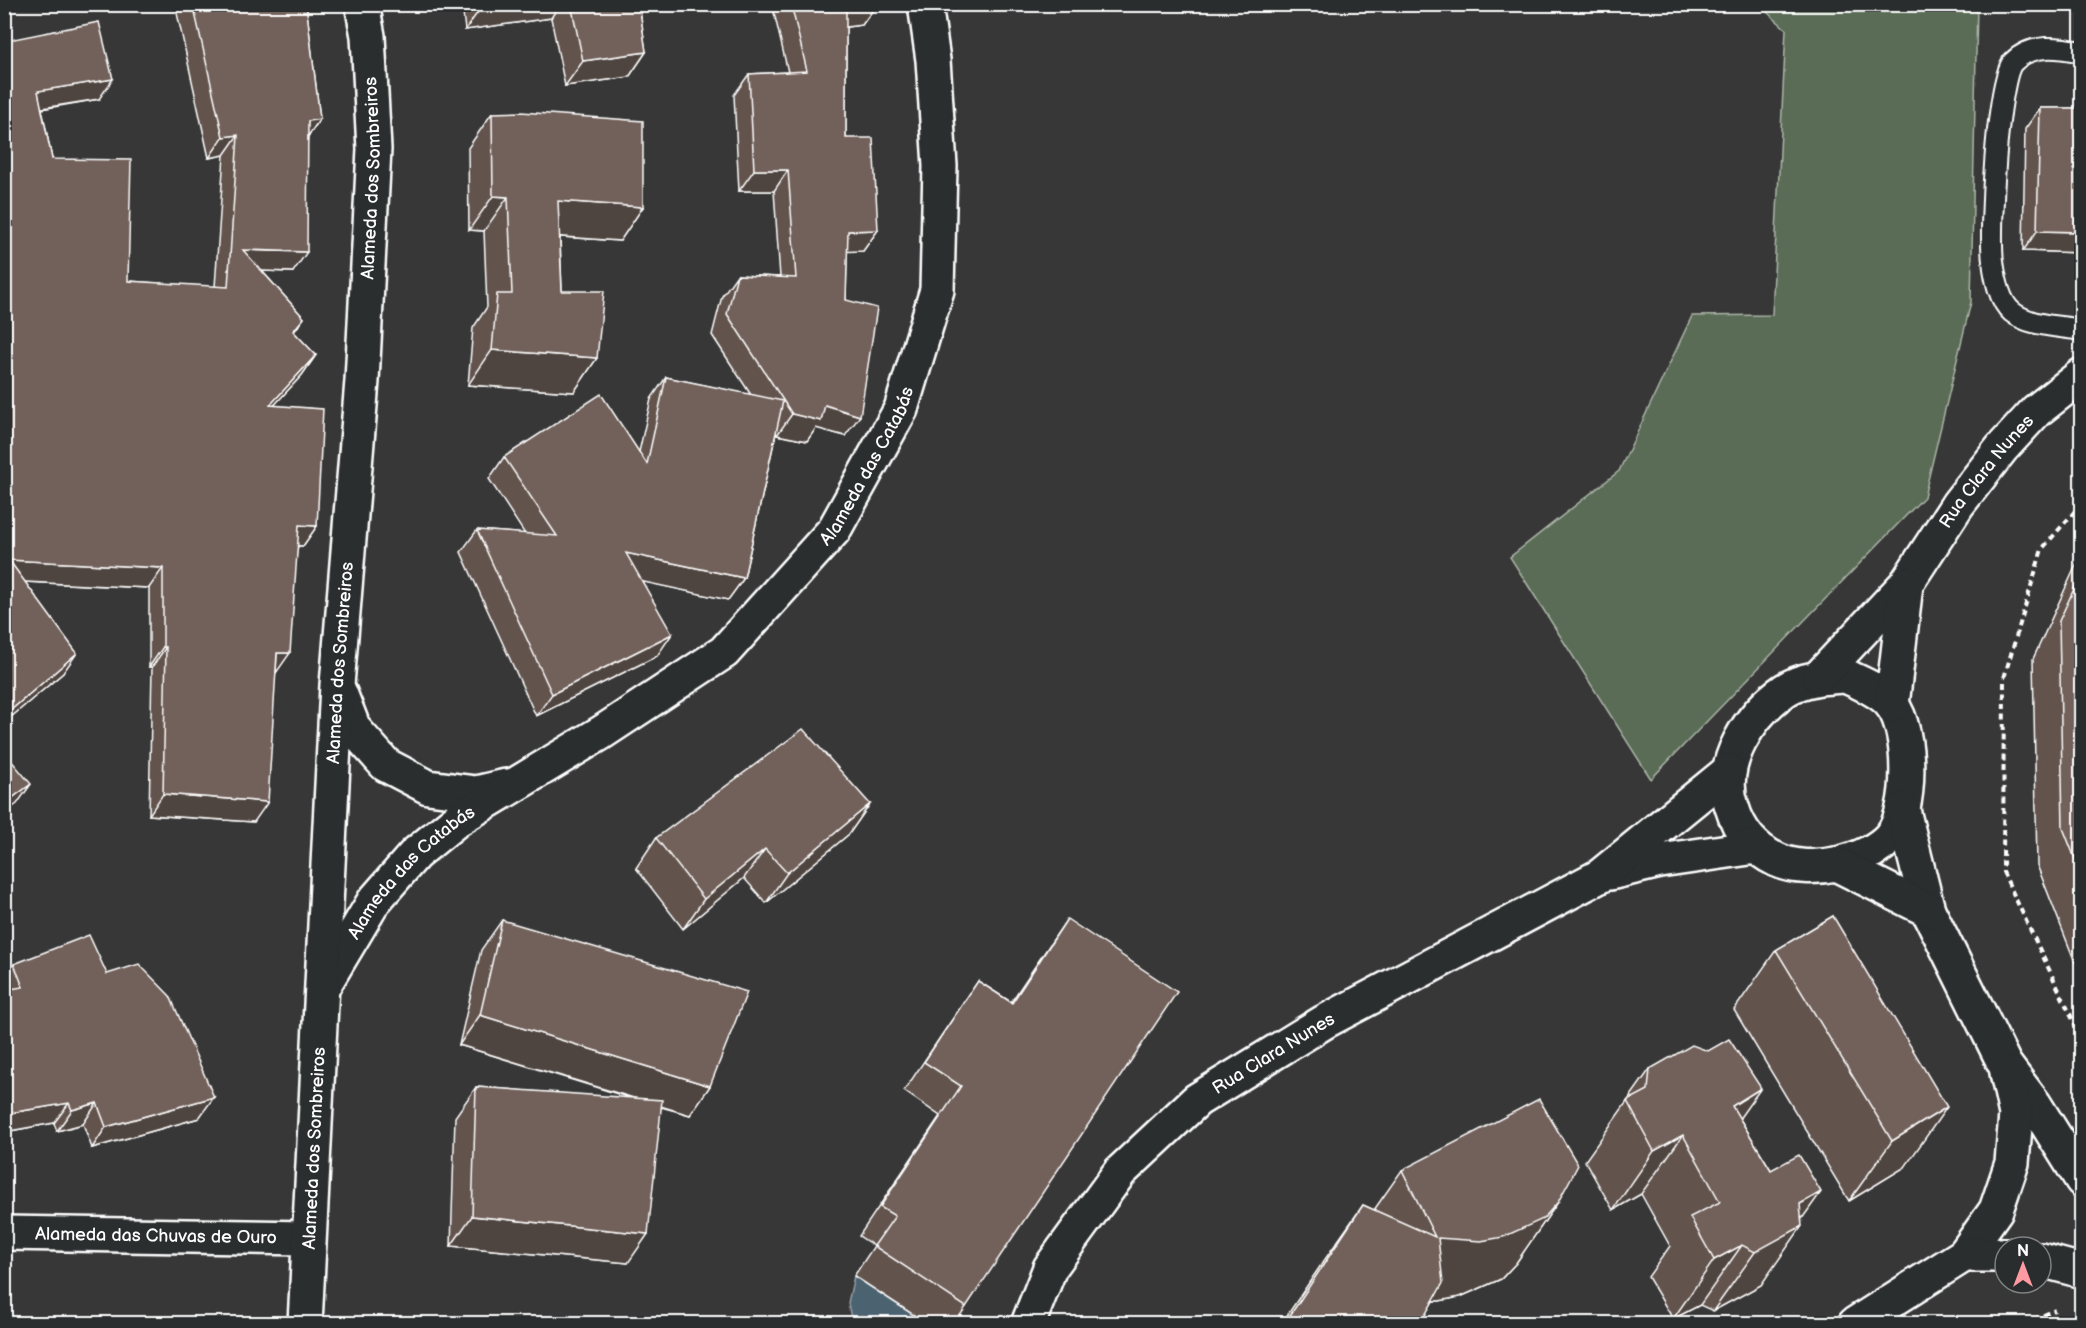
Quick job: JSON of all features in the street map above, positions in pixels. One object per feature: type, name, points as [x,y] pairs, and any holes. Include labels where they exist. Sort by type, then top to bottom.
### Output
[{"type":"street","name":"Alameda dos Sombreiros","points":[[305,1323],[307,1238],[323,986],[337,685],[362,381],[374,149],[368,36],[362,4]]},
{"type":"street","name":"Alameda das Catabás","points":[[323,986],[374,901],[415,854],[458,819],[522,782],[724,652],[834,530],[901,409],[937,290],[940,166],[933,60],[925,4]]},
{"type":"street","name":"Rua Clara Nunes","points":[[1820,677],[1906,584],[1958,504],[2002,448],[2036,411],[2082,375]]},
{"type":"street","name":"Rua Clara Nunes","points":[[1892,705],[1906,584]]},
{"type":"street","points":[[1846,676],[1870,688],[1892,705],[1902,730],[1907,772],[1903,810],[1891,836],[1866,855],[1836,864],[1809,866],[1778,861],[1756,847],[1738,826],[1729,799],[1729,771],[1739,742],[1759,715],[1786,690],[1820,677],[1846,676]]},
{"type":"street","name":"Alameda das Catabás","points":[[337,685],[354,729],[386,765],[428,787],[476,793],[522,782]]},
{"type":"street","name":"Rua Clara Nunes","points":[[1028,1323],[1050,1268],[1120,1172],[1197,1100],[1324,1022],[1600,876],[1729,771]]},
{"type":"street","points":[[1903,810],[1928,910],[2005,1065],[2035,1105],[2082,1180]]},
{"type":"street","name":"Rua Clara Nunes","points":[[1600,876],[1670,859],[1756,847]]},
{"type":"street","points":[[1836,864],[1928,910]]},
{"type":"street","points":[[1855,1323],[1964,1255],[1996,1210],[2012,1163],[2016,1114],[2005,1065]]},
{"type":"street","name":"Alameda das Chuvas de Ouro","points":[[4,1233],[307,1238]]},
{"type":"street","points":[[1964,1255],[1993,1255]]},
{"type":"street","points":[[2053,1263],[2082,1271]]},
{"type":"lane","points":[[2082,52],[2059,47],[2029,50],[2012,64],[2005,80],[1997,127],[1992,259],[1998,288],[2010,311],[2024,320],[2082,330]]},
{"type":"path","points":[[2082,503],[2042,549],[2004,678],[2003,872],[2082,1040]]},
{"type":"path","points":[[2024,1323],[2066,1306]]},
{"type":"green space","points":[[1759,5],[1977,5],[1971,302],[1924,497],[1651,779],[1510,557],[1619,471],[1692,316],[1772,315],[1786,29]]},
{"type":"green space","points":[[2081,1316],[2081,1323],[2024,1323],[2034,1317]]},
{"type":"water","points":[[854,1276],[926,1323],[852,1323],[848,1303]]},
{"type":"building","points":[[193,4],[306,4],[320,119],[308,121],[307,252],[243,250],[304,318],[293,331],[316,355],[270,405],[323,409],[317,526],[299,525],[290,653],[277,653],[268,802],[163,794],[166,647],[163,647],[163,568],[9,560],[77,653],[4,716],[4,41],[99,22],[113,79],[38,91],[52,159],[131,160],[128,281],[228,287],[238,135],[223,137]]},
{"type":"building","points":[[571,4],[639,4],[646,52],[583,61]]},
{"type":"building","points":[[791,4],[875,4],[846,9],[846,138],[873,138],[878,230],[848,231],[846,300],[877,308],[860,416],[825,405],[821,421],[792,414],[727,314],[737,275],[796,278],[788,170],[754,170],[749,74],[807,71]]},
{"type":"building","points":[[2040,108],[2082,108],[2082,232],[2037,231]]},
{"type":"building","points":[[521,112],[643,121],[643,207],[558,201],[562,291],[604,291],[597,358],[492,350],[497,294],[512,294],[508,197],[493,196],[492,113]]},
{"type":"building","points":[[666,377],[783,401],[744,578],[626,553],[672,634],[552,694],[477,530],[557,536],[504,457],[601,394],[647,464]]},
{"type":"building","points":[[2082,572],[2082,876],[2063,828],[2059,621]]},
{"type":"building","points":[[803,729],[870,804],[787,873],[765,849],[704,899],[656,838]]},
{"type":"building","points":[[4,752],[31,784],[4,804]]},
{"type":"building","points":[[1833,916],[1947,1107],[1892,1141],[1776,950]]},
{"type":"building","points":[[1067,919],[1177,992],[966,1307],[874,1246],[895,1216],[880,1207],[961,1086],[924,1062],[978,981],[1012,1003]]},
{"type":"building","points":[[502,920],[747,992],[710,1086],[480,1015]]},
{"type":"building","points":[[89,935],[107,974],[139,964],[170,996],[214,1097],[106,1127],[97,1103],[72,1110],[69,1103],[4,1114],[4,990],[23,987],[14,964]]},
{"type":"building","points":[[1729,1039],[1761,1088],[1732,1106],[1771,1170],[1799,1155],[1821,1192],[1800,1204],[1802,1226],[1755,1252],[1742,1245],[1714,1260],[1690,1217],[1720,1202],[1683,1135],[1654,1151],[1627,1101],[1648,1090],[1650,1069],[1692,1045],[1708,1051]]},
{"type":"building","points":[[476,1087],[662,1100],[648,1234],[472,1216]]},
{"type":"building","points":[[1539,1099],[1578,1165],[1558,1202],[1543,1219],[1503,1237],[1481,1241],[1438,1238],[1443,1283],[1424,1317],[1417,1323],[1285,1323],[1363,1205],[1435,1237],[1402,1170]]}]
